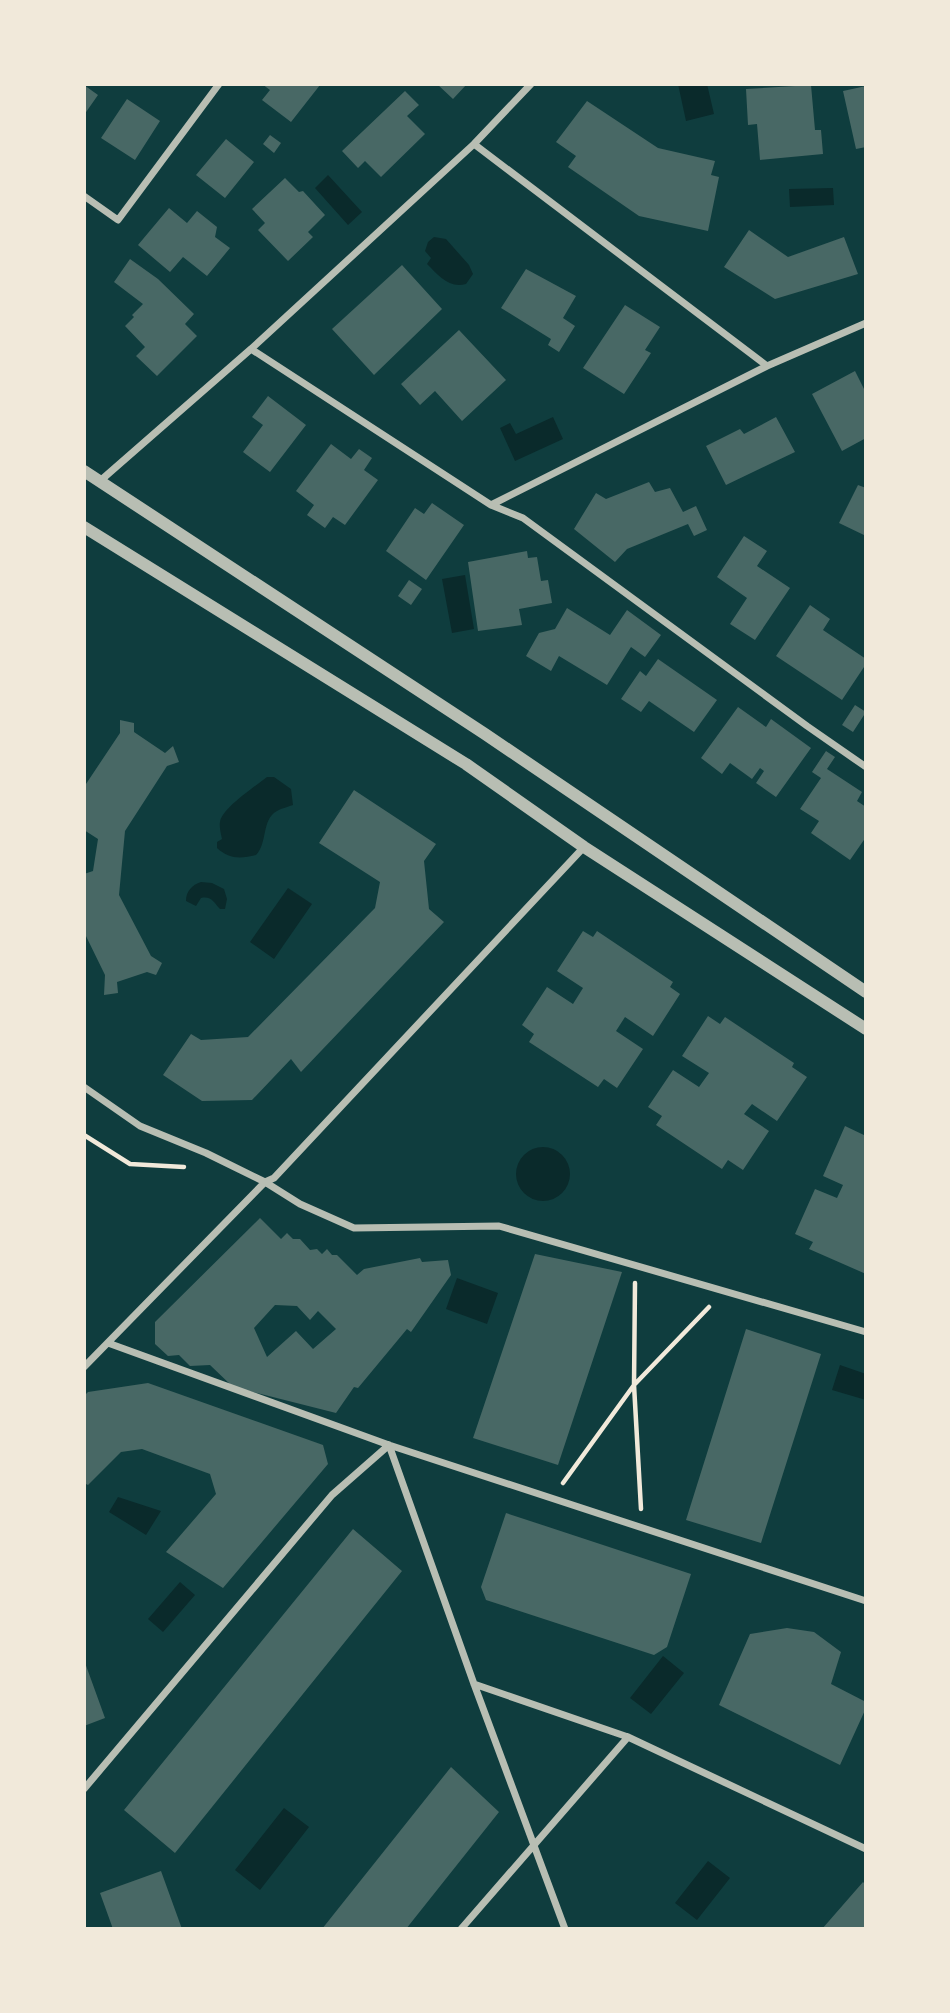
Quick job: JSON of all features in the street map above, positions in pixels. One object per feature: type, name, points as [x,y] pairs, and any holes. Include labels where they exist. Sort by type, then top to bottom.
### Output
[{"type":"street","points":[[84,196],[118,220],[219,84]]},
{"type":"street","points":[[100,481],[251,349],[474,144],[531,84]]},
{"type":"street","points":[[474,144],[767,366]]},
{"type":"street","points":[[491,505],[767,366],[866,323]]},
{"type":"street","points":[[251,349],[491,505],[523,518],[807,726],[866,766]]},
{"type":"street","points":[[84,471],[485,734],[866,992]]},
{"type":"street","points":[[84,527],[466,764],[584,847],[866,1029]]},
{"type":"street","points":[[84,1367],[265,1182],[274,1178],[584,847]]},
{"type":"street","points":[[84,1087],[140,1126],[206,1153],[265,1182],[300,1204],[354,1228],[499,1226],[866,1332]]},
{"type":"street","points":[[108,1343],[389,1445],[866,1601]]},
{"type":"street","points":[[389,1445],[565,1929]]},
{"type":"street","points":[[84,1788],[332,1495],[389,1445]]},
{"type":"street","points":[[474,1684],[628,1737],[866,1849]]},
{"type":"street","points":[[461,1929],[628,1737]]},
{"type":"path","points":[[84,1136],[130,1164],[189,1167]]},
{"type":"path","points":[[635,1265],[634,1385],[642,1527]]},
{"type":"path","points":[[553,1498],[634,1385],[724,1291]]},
{"type":"water","points":[[678,84],[707,84],[714,114],[686,121]]},
{"type":"water","points":[[328,175],[362,212],[348,225],[315,188]]},
{"type":"water","points":[[833,188],[834,205],[790,207],[789,189]]},
{"type":"water","points":[[434,237],[446,239],[469,265],[473,274],[466,284],[449,283],[427,264],[431,258],[425,251],[428,242]]},
{"type":"water","points":[[553,417],[563,439],[515,461],[500,428],[510,423],[516,434]]},
{"type":"water","points":[[465,575],[474,629],[452,633],[442,579]]},
{"type":"water","points":[[267,777],[274,777],[291,789],[293,805],[272,815],[256,855],[240,857],[226,854],[217,848],[217,842],[222,839],[222,816]]},
{"type":"water","points":[[201,882],[212,883],[224,889],[227,899],[225,909],[220,909],[208,898],[201,898],[196,906],[186,901],[190,889]]},
{"type":"water","points":[[288,888],[312,904],[274,959],[250,942]]},
{"type":"water","points":[[548,1147],[558,1151],[566,1159],[570,1174],[566,1189],[558,1197],[538,1201],[528,1197],[520,1189],[516,1169],[520,1159],[528,1151]]},
{"type":"water","points":[[457,1278],[498,1293],[487,1324],[446,1309]]},
{"type":"water","points":[[840,1365],[866,1374],[866,1400],[832,1390]]},
{"type":"water","points":[[118,1497],[161,1511],[146,1535],[109,1512]]},
{"type":"water","points":[[180,1582],[195,1595],[163,1632],[148,1619]]},
{"type":"water","points":[[663,1656],[684,1673],[651,1714],[630,1698]]},
{"type":"water","points":[[284,1808],[309,1827],[260,1890],[235,1870]]},
{"type":"water","points":[[708,1861],[730,1878],[697,1920],[675,1903]]},
{"type":"building","points":[[262,84],[320,85],[291,122],[262,100],[270,90]]},
{"type":"building","points":[[437,84],[467,84],[453,99]]},
{"type":"building","points":[[84,85],[98,95],[84,115]]},
{"type":"building","points":[[811,85],[815,130],[821,130],[823,154],[760,160],[757,124],[748,125],[746,89]]},
{"type":"building","points":[[866,86],[866,147],[856,149],[843,91]]},
{"type":"building","points":[[405,91],[419,105],[407,116],[425,134],[381,177],[365,161],[358,168],[342,151]]},
{"type":"building","points":[[127,99],[160,121],[135,160],[101,138]]},
{"type":"building","points":[[587,101],[658,148],[715,161],[711,175],[719,177],[708,231],[639,216],[568,167],[576,156],[556,142]]},
{"type":"building","points":[[270,135],[281,143],[274,153],[263,144]]},
{"type":"building","points":[[226,139],[254,162],[225,198],[196,175]]},
{"type":"building","points":[[285,178],[299,192],[303,191],[325,215],[308,232],[313,237],[288,261],[258,230],[265,223],[252,209]]},
{"type":"building","points":[[169,208],[187,223],[197,211],[217,227],[215,237],[230,248],[207,276],[183,257],[170,272],[138,245]]},
{"type":"building","points":[[749,230],[788,257],[844,237],[858,274],[775,299],[724,267]]},
{"type":"building","points":[[130,259],[158,279],[194,314],[185,324],[197,336],[157,376],[136,356],[145,347],[125,326],[143,304],[114,282]]},
{"type":"building","points":[[402,265],[442,309],[374,375],[332,329]]},
{"type":"building","points":[[526,269],[576,296],[563,318],[575,326],[559,352],[548,345],[551,339],[501,308]]},
{"type":"building","points":[[625,305],[660,327],[645,350],[651,353],[624,394],[583,368]]},
{"type":"building","points":[[459,330],[506,380],[462,421],[435,391],[420,405],[401,384]]},
{"type":"building","points":[[855,371],[866,393],[866,438],[842,451],[812,394]]},
{"type":"building","points":[[268,396],[306,425],[270,472],[243,452],[263,425],[252,417]]},
{"type":"building","points":[[776,417],[795,452],[726,485],[706,446],[740,429],[744,434]]},
{"type":"building","points":[[331,444],[351,459],[359,449],[372,458],[364,470],[378,480],[345,525],[333,517],[325,528],[307,515],[314,505],[296,491]]},
{"type":"building","points":[[649,482],[655,492],[670,488],[683,512],[696,506],[707,530],[694,536],[688,524],[627,549],[615,562],[574,529],[596,493],[606,499]]},
{"type":"building","points":[[858,485],[866,488],[866,536],[839,523]]},
{"type":"building","points":[[432,503],[464,525],[426,580],[386,551],[415,508],[424,514]]},
{"type":"building","points":[[744,536],[767,551],[757,566],[790,588],[755,640],[730,624],[747,598],[717,577]]},
{"type":"building","points":[[527,551],[528,558],[537,557],[541,581],[548,580],[552,603],[519,609],[522,625],[478,631],[468,562]]},
{"type":"building","points":[[409,580],[422,589],[411,605],[398,596]]},
{"type":"building","points":[[810,605],[830,619],[823,630],[866,659],[866,664],[842,700],[776,656]]},
{"type":"building","points":[[567,608],[610,635],[627,610],[661,635],[645,657],[631,647],[607,685],[559,656],[551,671],[526,656],[539,633],[555,629]]},
{"type":"building","points":[[658,659],[717,700],[694,732],[649,701],[641,712],[621,699],[640,671],[646,676]]},
{"type":"building","points":[[855,705],[866,712],[853,732],[842,725]]},
{"type":"building","points":[[738,707],[766,727],[771,719],[811,748],[776,797],[756,783],[764,771],[760,768],[752,779],[730,763],[722,774],[701,758]]},
{"type":"building","points":[[120,720],[134,723],[134,732],[165,753],[173,746],[179,762],[167,766],[125,831],[119,895],[151,956],[162,963],[156,975],[147,972],[117,982],[118,993],[104,995],[105,975],[84,932],[84,874],[93,871],[98,839],[84,830],[84,787],[120,733]]},
{"type":"building","points":[[826,751],[835,757],[827,769],[862,792],[857,801],[866,807],[866,837],[850,860],[811,833],[819,821],[800,809],[821,778],[812,772]]},
{"type":"building","points":[[354,790],[436,844],[424,861],[429,909],[444,922],[301,1072],[291,1059],[252,1100],[202,1101],[163,1075],[191,1034],[201,1040],[248,1037],[375,908],[380,882],[319,843]]},
{"type":"building","points":[[583,931],[593,937],[597,931],[673,982],[670,987],[680,994],[653,1036],[625,1017],[616,1031],[643,1049],[617,1088],[604,1079],[598,1087],[529,1042],[534,1034],[522,1025],[547,987],[573,1004],[583,988],[557,971]]},
{"type":"building","points":[[708,1016],[720,1024],[725,1017],[794,1063],[792,1067],[807,1077],[777,1121],[752,1104],[744,1114],[769,1131],[743,1170],[728,1160],[722,1169],[656,1125],[662,1116],[648,1107],[673,1070],[699,1087],[709,1073],[682,1056]]},
{"type":"building","points":[[845,1126],[866,1136],[866,1274],[809,1249],[813,1242],[795,1234],[815,1189],[837,1198],[843,1185],[823,1176]]},
{"type":"building","points":[[260,1218],[281,1239],[287,1233],[293,1239],[300,1239],[310,1250],[317,1249],[322,1254],[327,1249],[357,1275],[364,1269],[420,1258],[422,1262],[448,1260],[451,1275],[411,1332],[407,1329],[358,1388],[354,1387],[336,1413],[233,1387],[210,1365],[190,1366],[179,1355],[168,1356],[155,1344],[155,1322]],"holes":[[[275,1305],[297,1306],[310,1320],[318,1311],[336,1329],[313,1349],[296,1331],[267,1357],[254,1328]]]},
{"type":"building","points":[[535,1254],[622,1272],[558,1465],[473,1438]]},
{"type":"building","points":[[746,1329],[821,1354],[761,1543],[686,1520]]},
{"type":"building","points":[[148,1383],[323,1445],[328,1464],[223,1588],[166,1552],[216,1494],[210,1474],[142,1449],[121,1452],[88,1485],[84,1483],[84,1396],[88,1392]]},
{"type":"building","points":[[506,1513],[691,1574],[667,1647],[654,1655],[486,1600],[481,1587]]},
{"type":"building","points":[[353,1529],[402,1571],[175,1853],[124,1810]]},
{"type":"building","points":[[787,1628],[814,1632],[841,1652],[831,1684],[866,1702],[866,1708],[840,1765],[719,1705],[750,1634]]},
{"type":"building","points":[[84,1660],[105,1718],[84,1726]]},
{"type":"building","points":[[451,1767],[499,1812],[406,1929],[322,1929]]},
{"type":"building","points":[[161,1871],[182,1929],[113,1929],[100,1893]]},
{"type":"building","points":[[863,1882],[866,1885],[866,1929],[822,1929]]}]
